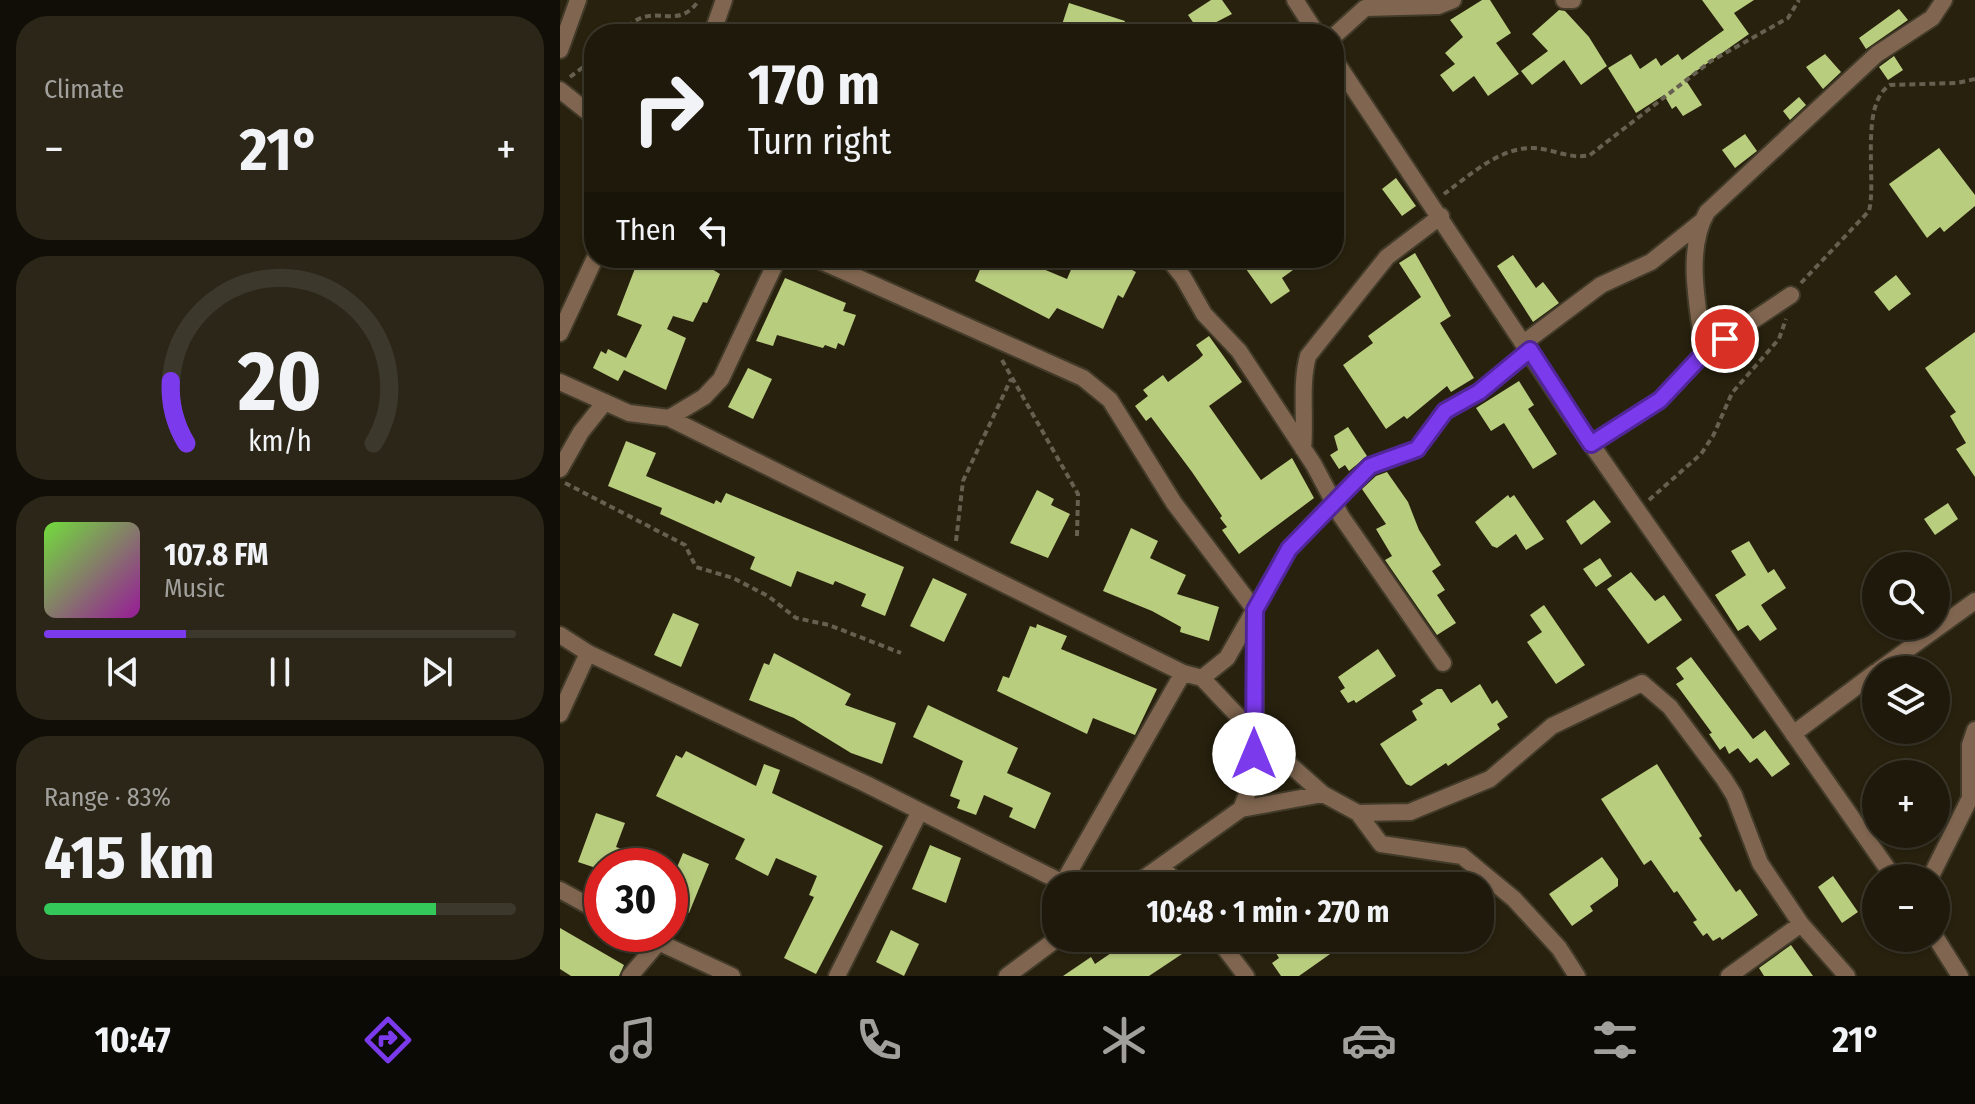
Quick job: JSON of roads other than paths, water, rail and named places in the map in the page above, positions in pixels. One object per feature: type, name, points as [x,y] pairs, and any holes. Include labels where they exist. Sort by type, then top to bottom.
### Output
[{"type":"street","points":[[560,50],[578,0]]},
{"type":"street","points":[[716,24],[724,0]]},
{"type":"street","points":[[1295,0],[1311,24]]},
{"type":"street","points":[[1344,27],[1365,8],[1438,6],[1453,0]]},
{"type":"street","points":[[1564,0],[1573,0]]},
{"type":"street","points":[[1202,678],[1227,658],[1289,549],[1370,466],[1417,449],[1445,411],[1479,392],[1601,285],[1651,262],[1701,222],[1721,196],[1833,99],[1877,54],[1932,18],[1944,0]]},
{"type":"street","points":[[1344,74],[1591,444],[1884,864]]},
{"type":"street","points":[[560,87],[584,108]]},
{"type":"street","points":[[1303,449],[1307,413],[1304,374],[1308,356],[1387,257],[1437,209]]},
{"type":"street","points":[[1701,222],[1695,262],[1704,353]]},
{"type":"street","points":[[560,333],[590,268]]},
{"type":"street","points":[[669,418],[704,397],[721,379],[773,268]]},
{"type":"street","points":[[836,268],[1083,378],[1103,394],[1174,503],[1255,610],[1255,775],[1241,809]]},
{"type":"street","points":[[1176,268],[1204,314],[1239,351],[1303,449],[1333,503],[1443,663]]},
{"type":"street","points":[[1591,444],[1660,400],[1704,353],[1791,295]]},
{"type":"street","points":[[560,382],[629,413],[669,418],[1183,673],[1202,678],[1254,733],[1323,794],[1358,813],[1381,844],[1462,856],[1514,899],[1559,948],[1577,976]]},
{"type":"street","points":[[560,469],[581,432],[605,402]]},
{"type":"street","points":[[1899,656],[1975,601]]},
{"type":"street","points":[[560,635],[588,653],[866,784],[1042,872]]},
{"type":"street","points":[[560,714],[588,653]]},
{"type":"street","points":[[1073,872],[1183,673]]},
{"type":"street","points":[[1358,813],[1410,812],[1490,779],[1552,726],[1642,683],[1670,707],[1729,787],[1760,863],[1801,924],[1847,976]]},
{"type":"street","points":[[1793,734],[1862,683]]},
{"type":"street","points":[[1937,864],[1970,798],[1970,745],[1975,730]]},
{"type":"street","points":[[1155,872],[1241,809],[1323,794]]},
{"type":"street","points":[[837,976],[919,813]]},
{"type":"street","points":[[1163,867],[1167,872]]},
{"type":"street","points":[[560,890],[584,903]]},
{"type":"street","points":[[1729,976],[1801,924]]},
{"type":"street","points":[[1007,976],[1042,950]]},
{"type":"street","points":[[630,976],[650,952]]},
{"type":"street","points":[[678,952],[732,976]]},
{"type":"street","points":[[1225,952],[1238,973]]},
{"type":"street","points":[[1944,952],[1956,975]]}]
